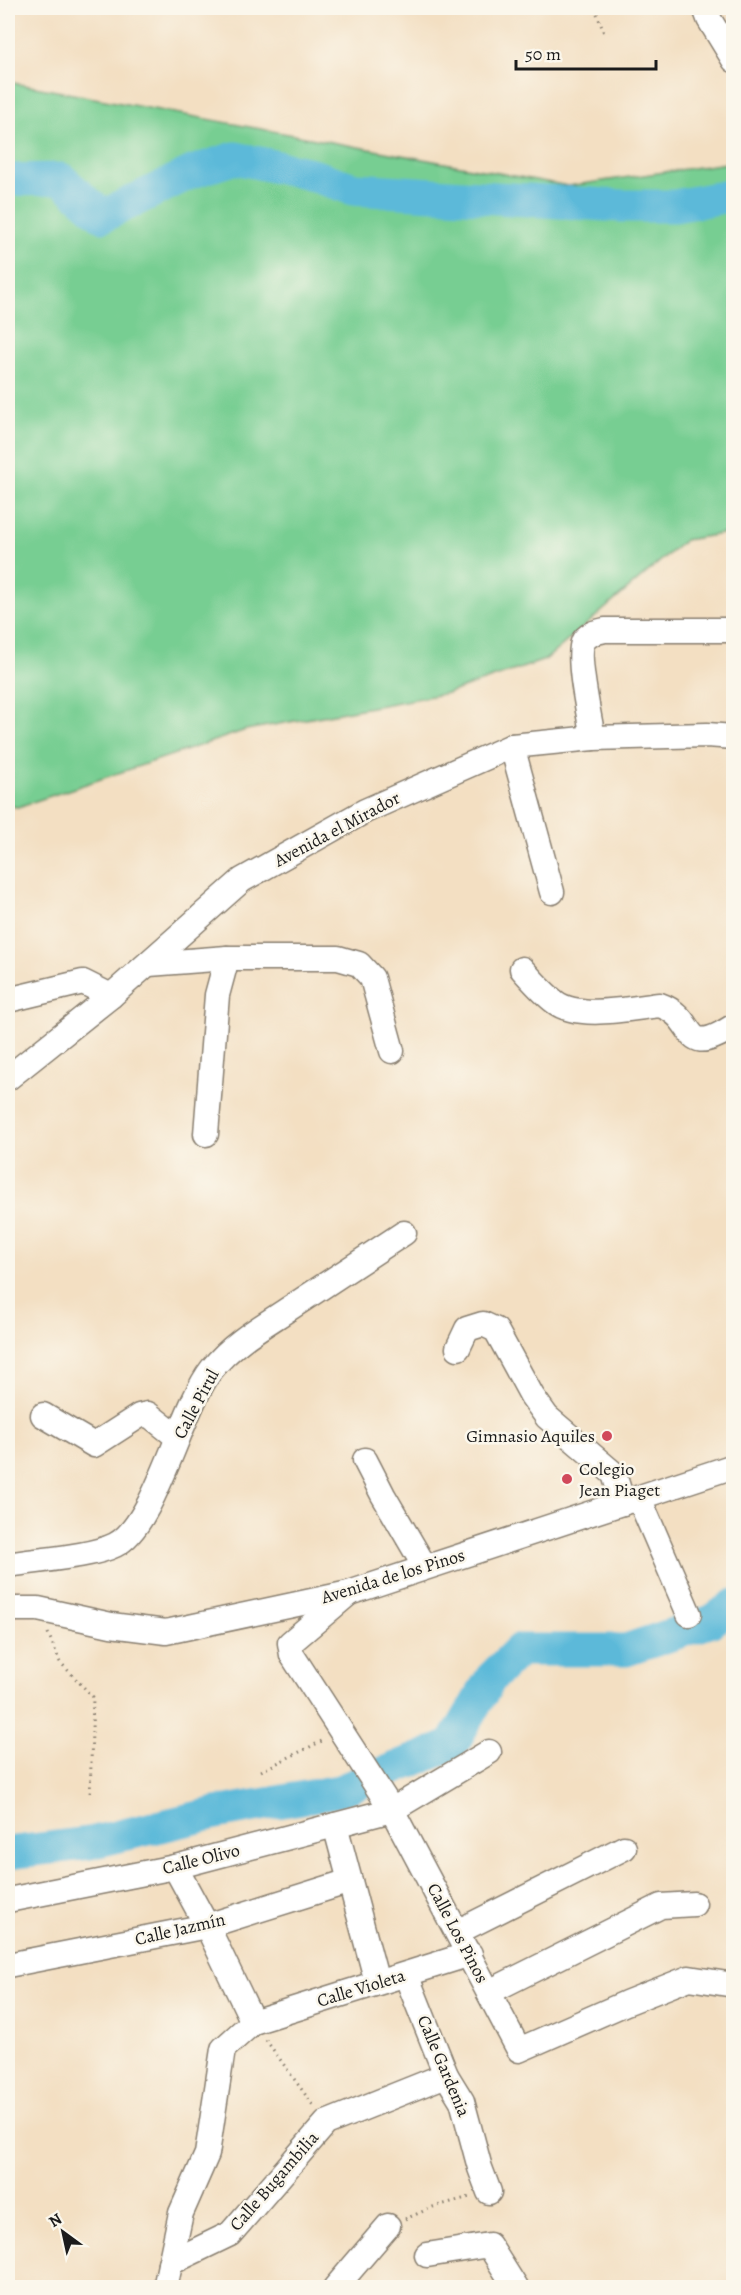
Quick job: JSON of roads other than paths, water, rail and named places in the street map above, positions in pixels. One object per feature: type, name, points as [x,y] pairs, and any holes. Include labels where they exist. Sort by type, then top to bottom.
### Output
[{"type":"street","points":[[705,8],[709,19],[734,60]]},
{"type":"street","points":[[593,738],[580,657],[582,642],[591,634],[604,630],[734,630]]},
{"type":"street","name":"Avenida el Mirador","points":[[8,1078],[149,964],[207,909],[242,880],[365,811],[512,746],[593,738],[707,735],[734,738]]},
{"type":"street","points":[[512,746],[552,892]]},
{"type":"street","points":[[149,964],[226,958],[338,958],[359,964],[372,978],[392,1051]]},
{"type":"street","points":[[206,1134],[217,995],[226,958]]},
{"type":"street","points":[[522,969],[555,1003],[570,1010],[584,1012],[660,1005],[669,1008],[695,1038],[702,1041],[714,1038],[734,1026]]},
{"type":"street","points":[[8,1000],[83,982],[111,996]]},
{"type":"street","name":"Calle Pirul","points":[[8,1564],[95,1552],[128,1538],[139,1522],[194,1399],[211,1369],[237,1344],[404,1233]]},
{"type":"street","points":[[458,1347],[467,1329],[483,1324],[496,1330],[532,1396],[547,1418],[614,1474],[631,1500],[689,1614]]},
{"type":"street","points":[[43,1415],[94,1445],[139,1416],[148,1414],[177,1437]]},
{"type":"street","points":[[365,1460],[425,1567]]},
{"type":"street","name":"Avenida de los Pinos","points":[[8,1609],[38,1610],[111,1625],[166,1632],[349,1593],[734,1466]]},
{"type":"street","name":"Calle Los Pinos","points":[[349,1593],[290,1644],[292,1655],[394,1813],[519,2050],[626,2002],[689,1978],[734,1985]]},
{"type":"street","name":"Calle Olivo","points":[[8,1900],[175,1867],[335,1825],[394,1813],[489,1752]]},
{"type":"street","points":[[335,1825],[377,1982]]},
{"type":"street","points":[[457,1932],[624,1848]]},
{"type":"street","points":[[165,2288],[181,2213],[207,2154],[224,2049],[253,2022],[207,1926],[175,1867]]},
{"type":"street","name":"Calle Jazmín","points":[[8,1965],[207,1926],[350,1881]]},
{"type":"street","points":[[489,1992],[661,1906],[694,1904]]},
{"type":"street","name":"Calle Violeta","points":[[253,2022],[470,1954]]},
{"type":"street","name":"Calle Gardenia","points":[[406,1975],[446,2075],[462,2101],[489,2192]]},
{"type":"street","name":"Calle Bugambilia","points":[[170,2264],[230,2234],[326,2123],[446,2075]]},
{"type":"street","points":[[335,2288],[388,2226]]},
{"type":"street","points":[[427,2255],[489,2245],[516,2288]]},
{"type":"waterway","points":[[8,180],[61,179],[103,216],[192,172],[235,158],[306,173],[354,189],[622,206],[675,206],[734,195]]},
{"type":"waterway","points":[[8,1853],[90,1843],[216,1813],[339,1791],[452,1745],[491,1678],[519,1650],[626,1650],[712,1621],[734,1605]]},
{"type":"place","name":"Gimnasio Aquiles","points":[[607,1436]]},
{"type":"place","name":"Colegio Jean Piaget","points":[[567,1479]]}]
